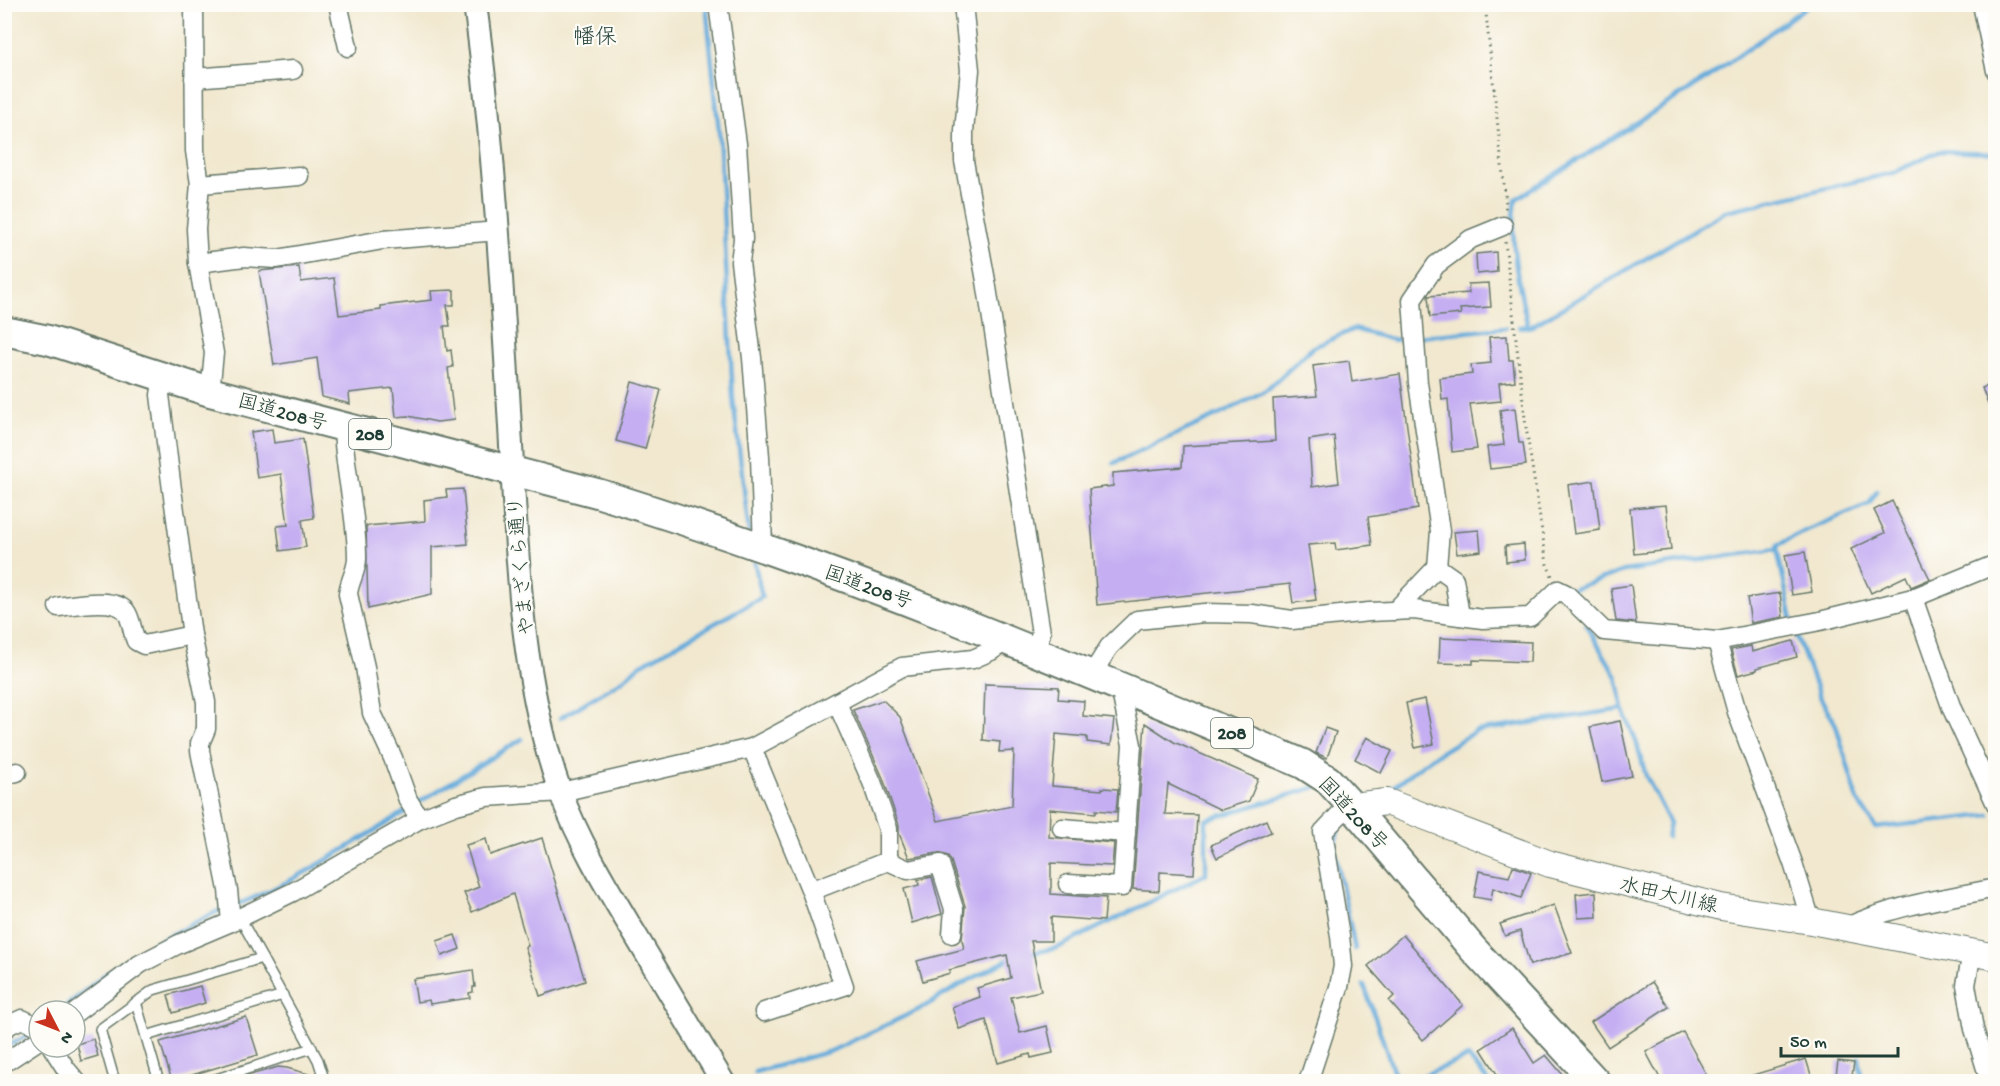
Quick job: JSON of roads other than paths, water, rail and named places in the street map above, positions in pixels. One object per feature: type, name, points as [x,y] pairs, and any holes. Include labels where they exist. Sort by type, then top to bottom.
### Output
[{"type":"highway","name":"国道208号","points":[[4,331],[48,340],[210,392],[607,496],[752,544],[927,608],[1035,651],[1303,764],[1328,780],[1473,949],[1596,1082]]},
{"type":"main road","name":"水田大川線","points":[[1352,807],[1387,802],[1550,864],[1721,907],[1811,921],[1984,955]]},
{"type":"street","points":[[194,4],[195,152],[200,184],[196,229],[198,263],[214,353],[210,392]]},
{"type":"street","points":[[338,4],[348,47]]},
{"type":"street","name":"やまざくら通り","points":[[475,4],[499,231],[512,472],[529,666],[540,721],[561,792],[595,868],[723,1082]]},
{"type":"street","points":[[718,4],[737,144],[743,239],[740,262],[753,358],[759,435],[752,544]]},
{"type":"street","points":[[963,4],[970,70],[964,131],[964,161],[986,281],[1041,633],[1035,651]]},
{"type":"street","points":[[1983,4],[1995,71]]},
{"type":"street","points":[[194,78],[293,70]]},
{"type":"street","points":[[200,184],[299,176]]},
{"type":"street","points":[[1395,611],[1437,567],[1440,531],[1418,383],[1412,300],[1436,265],[1471,239],[1503,226]]},
{"type":"street","points":[[198,263],[244,257],[278,259],[383,240],[499,231]]},
{"type":"street","points":[[164,377],[160,395],[192,635],[206,702],[206,729],[200,743],[200,751],[236,920]]},
{"type":"street","points":[[343,427],[344,450],[357,537],[356,568],[348,594],[365,667],[372,713],[393,758],[408,800],[420,819]]},
{"type":"street","points":[[1092,675],[1109,647],[1137,620],[1204,613],[1252,614],[1292,620],[1414,610],[1483,619],[1530,617],[1558,590],[1566,594],[1604,631],[1717,641],[1820,621],[1913,598],[1995,564]]},
{"type":"street","points":[[1437,567],[1454,579],[1460,616]]},
{"type":"street","points":[[1913,598],[1952,709],[1995,804]]},
{"type":"street","points":[[58,607],[93,603],[119,606],[128,614],[136,641],[144,645],[192,635]]},
{"type":"street","points":[[87,1004],[140,964],[293,892],[420,819],[456,805],[486,797],[561,792],[752,748],[902,667],[973,659],[1007,640]]},
{"type":"street","points":[[1717,641],[1737,712],[1793,863],[1811,921]]},
{"type":"street","points":[[1068,884],[1122,887],[1132,745],[1120,687]]},
{"type":"street","points":[[837,703],[872,782],[888,829],[888,861]]},
{"type":"street","points":[[752,748],[810,891],[844,986],[764,1011]]},
{"type":"street","points":[[1308,1082],[1339,987],[1343,966],[1341,936],[1323,832],[1339,815],[1352,807]]},
{"type":"street","points":[[1062,828],[1126,833]]},
{"type":"street","points":[[810,891],[888,861],[908,870],[940,864],[954,909],[952,934]]},
{"type":"street","points":[[1845,928],[1868,917],[1926,901],[1995,888]]},
{"type":"street","points":[[1984,955],[1965,985],[1974,1029],[1990,1082]]},
{"type":"street","points":[[4,1029],[22,1020],[27,1022]]},
{"type":"street","points":[[4,1063],[27,1048]]},
{"type":"street","points":[[60,1059],[77,1082]]},
{"type":"lane","points":[[236,920],[262,958],[283,995],[318,1060],[325,1082]]},
{"type":"lane","points":[[116,1082],[100,1029],[153,990],[262,958]]},
{"type":"lane","points":[[146,1036],[283,995]]},
{"type":"lane","points":[[136,1002],[159,1082]]},
{"type":"lane","points":[[207,1082],[312,1048]]},
{"type":"waterway","points":[[706,4],[719,132],[733,398],[749,532]]},
{"type":"waterway","points":[[1528,327],[1514,248],[1516,199],[1709,77],[1810,4]]},
{"type":"waterway","points":[[1519,327],[1532,326],[1726,211],[1893,173],[1940,151],[1996,153]]},
{"type":"waterway","points":[[1417,337],[1505,328]]},
{"type":"waterway","points":[[1114,463],[1225,412],[1268,389],[1312,348],[1354,329],[1394,340],[1409,338]]},
{"type":"waterway","points":[[1792,621],[1778,545],[1869,504],[1877,491]]},
{"type":"waterway","points":[[1572,592],[1573,589],[1624,571],[1777,549]]},
{"type":"waterway","points":[[560,718],[623,680],[640,665],[762,597],[753,555]]},
{"type":"waterway","points":[[1586,625],[1617,677],[1623,709],[1637,744],[1646,776],[1670,823],[1667,837]]},
{"type":"waterway","points":[[1794,629],[1819,695],[1836,725],[1858,801],[1876,828],[1989,815]]},
{"type":"waterway","points":[[1388,791],[1431,758],[1476,731],[1623,709]]},
{"type":"waterway","points":[[416,804],[522,739]]},
{"type":"waterway","points":[[1028,954],[1057,948],[1206,874],[1206,820],[1316,787]]},
{"type":"waterway","points":[[236,905],[302,874],[408,810]]},
{"type":"waterway","points":[[1338,832],[1334,847],[1355,949]]},
{"type":"waterway","points":[[75,999],[108,972],[155,943],[222,909]]},
{"type":"waterway","points":[[755,1072],[831,1051],[920,1009],[1011,958]]},
{"type":"waterway","points":[[1364,985],[1397,1082]]},
{"type":"waterway","points":[[4,1048],[27,1036]]},
{"type":"waterway","points":[[1404,1082],[1468,1057],[1489,1082]]},
{"type":"waterway","points":[[1859,1058],[1861,1074],[1859,1082]]},
{"type":"district","name":"幡保","points":[[595,35]]}]
